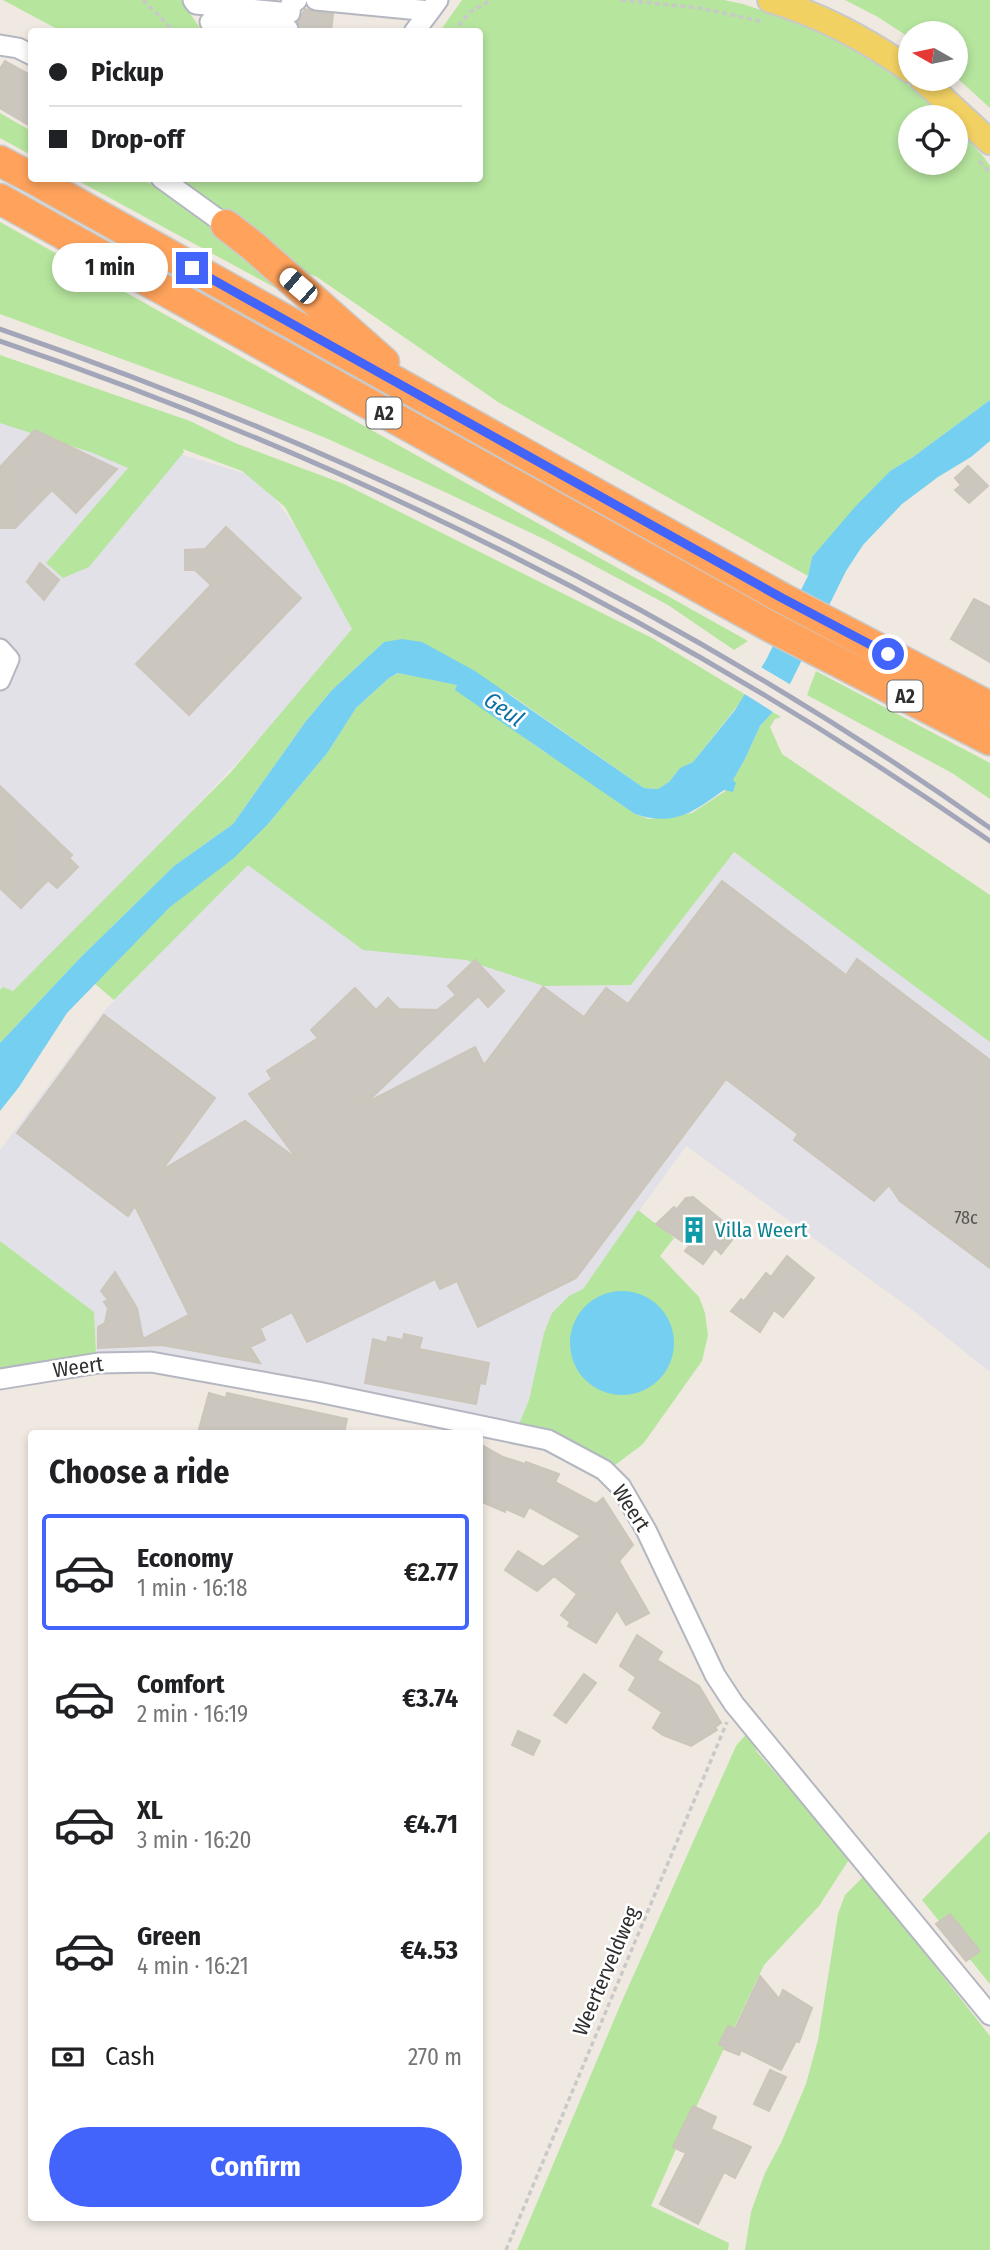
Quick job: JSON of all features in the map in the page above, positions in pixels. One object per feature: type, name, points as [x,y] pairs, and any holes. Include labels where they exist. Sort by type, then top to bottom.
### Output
[{"type":"highway","name":"A2","points":[[0,161],[28,176]]},
{"type":"highway","name":"A2","points":[[39,182],[782,598],[990,707]]},
{"type":"highway","name":"A2","points":[[0,199],[769,626],[990,740]]},
{"type":"highway","name":"A2","points":[[226,225],[328,311],[420,395]]},
{"type":"main road","points":[[769,11],[825,19],[898,61]]},
{"type":"main road","points":[[935,91],[990,142]]},
{"type":"street","points":[[316,0],[434,5]]},
{"type":"street","points":[[195,2],[291,18]]},
{"type":"street","points":[[195,2],[214,27],[291,18]]},
{"type":"street","points":[[417,28],[434,5]]},
{"type":"street","name":"A2","points":[[167,182],[226,225]]},
{"type":"street","points":[[0,649],[9,659],[0,680]]},
{"type":"street","name":"Weert","points":[[0,1379],[99,1363],[151,1362],[318,1392],[548,1440],[604,1470],[621,1487],[646,1530],[715,1675],[734,1703],[990,2015]]},
{"type":"path","points":[[143,0],[171,28]]},
{"type":"path","points":[[456,28],[471,11],[492,0]]},
{"type":"path","points":[[621,0],[700,8],[769,11]]},
{"type":"path","name":"Weerterveldweg","points":[[506,2250],[734,1703]]},
{"type":"shaded area","points":[[0,400],[260,478],[366,624],[0,1017]]},
{"type":"shaded area","points":[[733,852],[990,1037],[990,1372],[911,1309],[686,1146],[583,1289],[519,1424],[151,1351],[96,1353],[94,1312],[0,1241],[0,1150],[103,1012],[248,864],[544,986],[631,985]]},
{"type":"green space","points":[[3,0],[181,0],[200,28],[55,28]]},
{"type":"green space","points":[[462,0],[724,0],[743,4],[815,28],[843,42],[898,76],[898,91],[916,91],[932,105],[898,105],[898,175],[968,175],[968,140],[990,166],[990,400],[890,471],[812,557],[808,576],[498,402],[317,277],[294,268],[177,182],[483,182],[483,28],[442,28]]},
{"type":"green space","points":[[845,0],[990,0],[990,108],[968,88],[968,21],[898,21],[898,30]]},
{"type":"green space","points":[[0,113],[28,129],[28,153],[0,138]]},
{"type":"green space","points":[[81,182],[148,182],[224,235],[283,292]]},
{"type":"green space","points":[[0,222],[748,641],[734,650],[668,605],[546,540],[328,439],[222,396],[0,314]]},
{"type":"green space","points":[[0,355],[190,421],[235,443],[344,484],[652,638],[746,695],[693,762],[680,768],[669,782],[658,789],[644,788],[511,695],[384,642],[332,690],[306,721],[233,824],[174,866],[79,959],[0,1043],[0,990],[3,987],[13,991],[231,772],[352,629],[285,507],[242,471],[183,449],[184,452],[89,567],[63,578],[46,563],[128,468],[93,453],[0,423]]},
{"type":"green space","points":[[816,671],[990,763],[990,799],[952,773],[807,695]]},
{"type":"green space","points":[[399,673],[458,685],[456,689],[546,753],[559,759],[635,814],[649,819],[692,813],[727,790],[760,726],[773,712],[781,717],[775,719],[770,727],[782,754],[990,895],[990,1042],[734,852],[631,985],[544,986],[466,960],[363,950],[248,865],[114,1000],[94,983],[170,907],[268,824],[328,752],[356,708],[389,678]]},
{"type":"green space","points":[[638,1210],[674,1238],[660,1256],[699,1297],[705,1313],[708,1335],[702,1361],[643,1444],[615,1465],[519,1424],[529,1400],[544,1333],[552,1313],[569,1296],[583,1289]]},
{"type":"green space","points":[[0,1241],[94,1312],[96,1353],[0,1369]]},
{"type":"green space","points":[[749,1731],[757,1752],[850,1858],[819,1906],[764,1965],[651,2206],[729,2243],[728,2250],[517,2250],[622,2001],[736,1746]]},
{"type":"green space","points":[[990,1831],[990,1984],[922,1900]]},
{"type":"green space","points":[[864,1876],[990,2036],[990,2250],[745,2250],[751,2212],[765,2173],[806,2084],[818,2040],[838,1914],[845,1895]]},
{"type":"water","name":"Geul","points":[[990,400],[990,441],[902,504],[863,545],[846,571],[790,684],[773,712],[760,726],[733,780],[736,783],[733,792],[724,790],[693,811],[673,818],[649,818],[635,814],[455,690],[457,685],[398,673],[356,708],[328,752],[268,824],[234,858],[170,907],[67,1013],[19,1087],[0,1111],[0,1043],[79,959],[174,866],[233,824],[306,721],[332,690],[384,642],[402,639],[422,642],[475,671],[644,788],[658,789],[669,782],[680,768],[693,762],[735,710],[766,660],[808,576],[812,557],[890,471]]},
{"type":"water","points":[[622,1291],[642,1295],[659,1306],[670,1323],[674,1343],[670,1363],[659,1380],[642,1391],[622,1395],[602,1391],[585,1380],[574,1363],[570,1343],[574,1323],[585,1306],[602,1295]]},
{"type":"pier","points":[[759,666],[793,686],[776,714],[743,693]]},
{"type":"building","points":[[305,9],[333,14],[331,28],[299,28],[298,22]]},
{"type":"building","points":[[5,61],[28,74],[28,125],[0,108],[0,69]]},
{"type":"building","points":[[35,430],[117,469],[76,513],[52,490],[15,528],[0,528],[0,467]]},
{"type":"building","points":[[968,466],[988,486],[969,503],[955,490],[961,485],[955,478]]},
{"type":"building","points":[[226,527],[301,598],[189,715],[136,664],[211,585],[195,570],[185,570],[185,550],[205,549]]},
{"type":"building","points":[[40,563],[59,580],[44,600],[27,582]]},
{"type":"building","points":[[974,599],[990,607],[990,662],[951,639]]},
{"type":"building","points":[[0,786],[72,855],[69,858],[78,867],[57,888],[48,880],[21,908],[0,888]]},
{"type":"building","points":[[722,881],[846,975],[857,959],[990,1060],[990,1268],[900,1201],[889,1185],[874,1201],[794,1140],[798,1134],[726,1079],[576,1278],[478,1327],[457,1281],[440,1289],[435,1279],[307,1342],[292,1312],[260,1328],[265,1340],[250,1347],[260,1363],[162,1345],[98,1348],[98,1327],[105,1323],[108,1308],[104,1302],[108,1300],[101,1291],[115,1272],[137,1308],[143,1339],[187,1316],[191,1319],[135,1206],[128,1216],[17,1133],[104,1015],[215,1098],[162,1170],[245,1121],[297,1159],[249,1094],[272,1079],[267,1071],[318,1038],[311,1030],[355,988],[376,1010],[388,998],[399,1009],[437,1010],[456,995],[448,986],[475,960],[504,991],[488,1007],[478,996],[366,1103],[475,1047],[484,1065],[543,987],[584,1017],[606,988],[628,1004]]},
{"type":"building","name":"Villa Weert","points":[[693,1197],[725,1223],[726,1230],[735,1236],[721,1254],[715,1248],[703,1264],[685,1251],[689,1246],[656,1224],[674,1207],[677,1209],[686,1198]]},
{"type":"building","points":[[787,1256],[814,1278],[783,1317],[774,1310],[760,1332],[731,1311],[741,1299],[744,1301],[766,1273],[771,1277]]},
{"type":"building","points":[[404,1334],[422,1338],[419,1349],[489,1363],[485,1384],[480,1383],[476,1404],[365,1383],[373,1339],[387,1343],[388,1337],[403,1340]]},
{"type":"building","points":[[209,1393],[226,1398],[227,1393],[347,1419],[345,1430],[199,1430]]},
{"type":"building","points":[[483,1446],[503,1457],[559,1474],[555,1482],[596,1504],[603,1498],[633,1545],[619,1561],[649,1613],[626,1625],[617,1610],[596,1643],[568,1626],[570,1622],[561,1615],[577,1594],[554,1576],[537,1591],[505,1570],[518,1551],[543,1567],[581,1536],[529,1507],[524,1517],[506,1509],[505,1512],[483,1502]]},
{"type":"building","points":[[637,1635],[662,1652],[657,1660],[699,1686],[721,1723],[715,1727],[717,1730],[691,1746],[653,1728],[662,1712],[629,1690],[636,1677],[620,1666]]},
{"type":"building","points":[[584,1674],[596,1683],[566,1723],[554,1715]]},
{"type":"building","points":[[518,1731],[540,1741],[533,1755],[512,1745]]},
{"type":"building","points":[[950,1914],[980,1951],[966,1961],[936,1924]]},
{"type":"building","points":[[760,1976],[779,1999],[783,1990],[812,2008],[799,2042],[796,2041],[781,2070],[741,2050],[739,2055],[719,2044],[728,2026],[735,2029]]},
{"type":"building","points":[[770,2070],[786,2077],[769,2111],[754,2104]]},
{"type":"building","points":[[693,2106],[716,2117],[711,2129],[751,2147],[735,2178],[724,2172],[698,2224],[660,2204],[686,2153],[673,2147]]},
{"type":"railway","points":[[0,329],[131,376],[260,428],[387,483],[513,543],[756,676],[875,750],[990,828]]},
{"type":"railway","points":[[0,341],[132,388],[262,440],[513,556],[635,621],[755,690],[874,763],[990,841]]},
{"type":"place","name":"Villa Weert","points":[[694,1230]]},
{"type":"route","points":[[192,268],[782,598],[888,654]]}]
